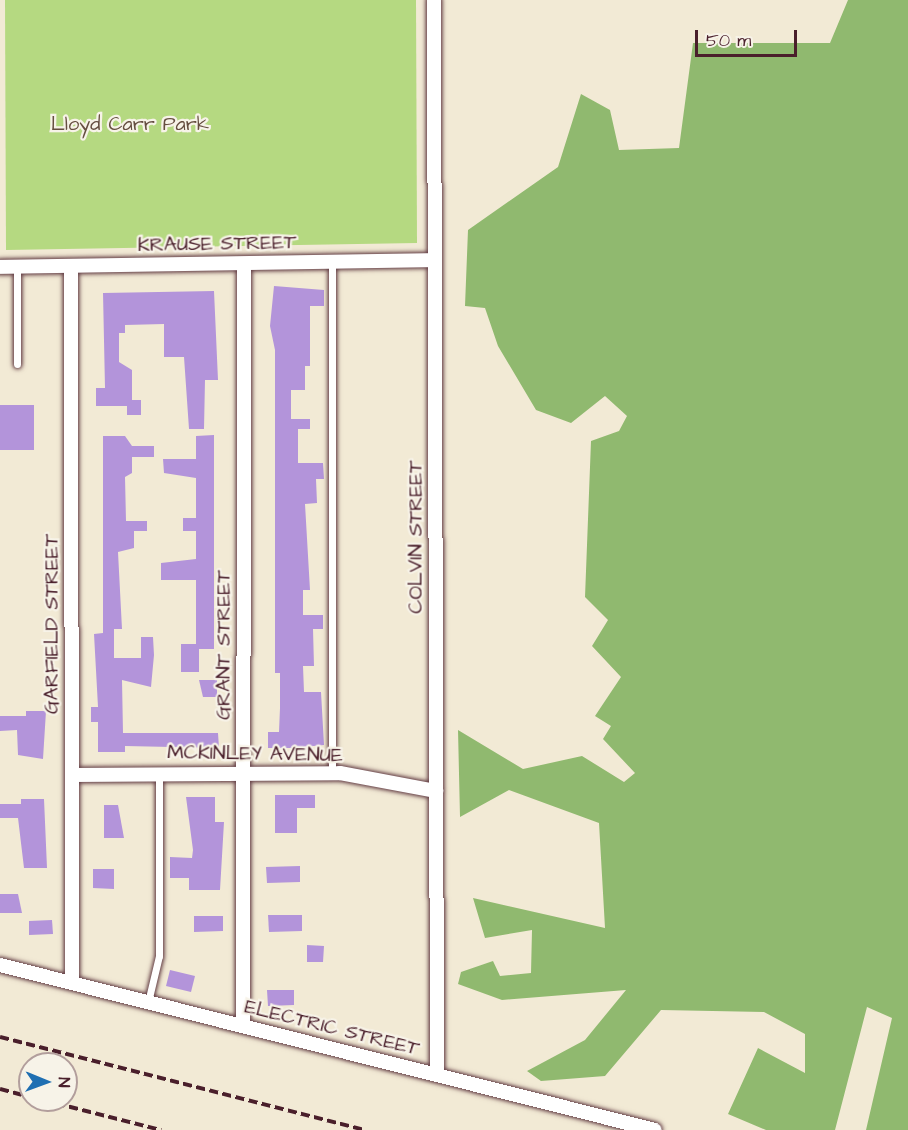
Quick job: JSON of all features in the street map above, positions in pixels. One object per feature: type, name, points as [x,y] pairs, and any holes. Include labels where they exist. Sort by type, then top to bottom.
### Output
[{"type":"street","name":"COLVIN STREET","points":[[434,0],[437,1075]]},
{"type":"street","name":"KRAUSE STREET","points":[[0,267],[434,260]]},
{"type":"street","name":"GRANT STREET","points":[[243,1026],[244,264]]},
{"type":"street","name":"GARFIELD STREET","points":[[71,266],[72,982]]},
{"type":"street","name":"MCKINLEY AVENUE","points":[[72,775],[243,771],[332,772],[436,791]]},
{"type":"street","name":"ELECTRIC STREET","points":[[0,965],[655,1130]]},
{"type":"lane","points":[[332,262],[332,772]]},
{"type":"lane","points":[[16,364],[17,267]]},
{"type":"lane","points":[[148,1002],[159,956],[159,772]]},
{"type":"green space","name":"Lloyd Carr Park","points":[[5,0],[416,0],[417,243],[6,250]]},
{"type":"green space","points":[[848,0],[908,0],[908,1130],[866,1130],[892,1018],[867,1007],[835,1130],[766,1130],[728,1114],[758,1048],[805,1073],[805,1034],[764,1012],[661,1010],[605,1076],[541,1081],[527,1071],[585,1040],[626,990],[502,1000],[458,984],[461,972],[493,961],[500,976],[531,973],[532,930],[485,938],[473,898],[605,928],[599,823],[509,790],[460,817],[458,730],[523,769],[582,756],[624,782],[635,773],[603,739],[611,726],[595,716],[621,677],[592,646],[608,620],[585,597],[591,441],[619,431],[627,416],[605,396],[571,423],[536,410],[498,346],[485,308],[465,306],[468,230],[558,167],[581,94],[610,110],[619,150],[679,148],[693,43],[830,43]]},
{"type":"building","points":[[274,286],[324,290],[324,306],[310,306],[310,366],[305,366],[305,390],[291,390],[291,419],[310,419],[310,429],[298,429],[298,463],[323,463],[324,479],[316,479],[317,503],[305,504],[310,590],[303,590],[303,615],[323,615],[323,629],[313,629],[314,666],[303,666],[304,692],[321,692],[324,745],[293,748],[268,748],[268,732],[279,732],[280,708],[280,673],[275,673],[275,350],[270,326]]},
{"type":"building","points":[[214,291],[218,380],[205,380],[204,429],[189,429],[184,357],[164,357],[164,324],[125,325],[125,333],[119,333],[119,362],[132,370],[132,400],[141,400],[141,415],[127,415],[127,406],[96,406],[96,388],[105,388],[103,293]]},
{"type":"building","points":[[0,405],[34,405],[34,450],[0,450]]},
{"type":"building","points":[[214,435],[214,649],[199,649],[199,672],[181,672],[181,644],[196,644],[196,580],[161,580],[161,563],[196,559],[196,531],[183,531],[183,518],[196,518],[196,478],[164,473],[163,459],[196,459],[196,436]]},
{"type":"building","points":[[103,436],[125,436],[132,446],[154,446],[154,457],[132,457],[132,473],[125,477],[126,521],[147,521],[147,531],[134,531],[134,548],[118,552],[122,629],[114,629],[114,658],[141,658],[141,637],[153,637],[154,655],[151,687],[122,680],[123,733],[218,733],[219,748],[125,746],[125,752],[98,752],[98,722],[91,722],[91,707],[98,707],[94,634],[103,633]]},
{"type":"building","points":[[199,680],[217,680],[217,697],[203,697]]},
{"type":"building","points":[[26,711],[46,711],[43,759],[18,755],[17,730],[0,731],[0,716],[26,716]]},
{"type":"building","points":[[275,795],[315,795],[315,808],[297,808],[297,833],[275,833]]},
{"type":"building","points":[[186,797],[215,797],[215,822],[224,822],[220,890],[189,890],[189,878],[170,878],[170,857],[192,858]]},
{"type":"building","points":[[21,799],[44,799],[47,868],[24,868],[18,818],[0,818],[0,804],[21,804]]},
{"type":"building","points":[[104,805],[118,805],[124,838],[104,838]]},
{"type":"building","points":[[300,866],[300,882],[267,883],[266,867]]},
{"type":"building","points":[[93,869],[114,869],[114,889],[93,888]]},
{"type":"building","points":[[0,894],[18,894],[22,913],[0,913]]},
{"type":"building","points":[[268,915],[302,915],[302,931],[269,932]]},
{"type":"building","points":[[194,916],[223,916],[223,931],[194,932]]},
{"type":"building","points":[[52,920],[53,934],[29,935],[29,921]]},
{"type":"building","points":[[307,945],[324,946],[323,962],[307,962]]},
{"type":"building","points":[[170,970],[195,976],[191,992],[166,986]]},
{"type":"building","points":[[267,990],[294,990],[294,1005],[268,1006]]},
{"type":"railway","points":[[0,1037],[366,1130]]},
{"type":"railway","points":[[0,1089],[18,1094]]},
{"type":"railway","points":[[78,1109],[161,1130]]}]
